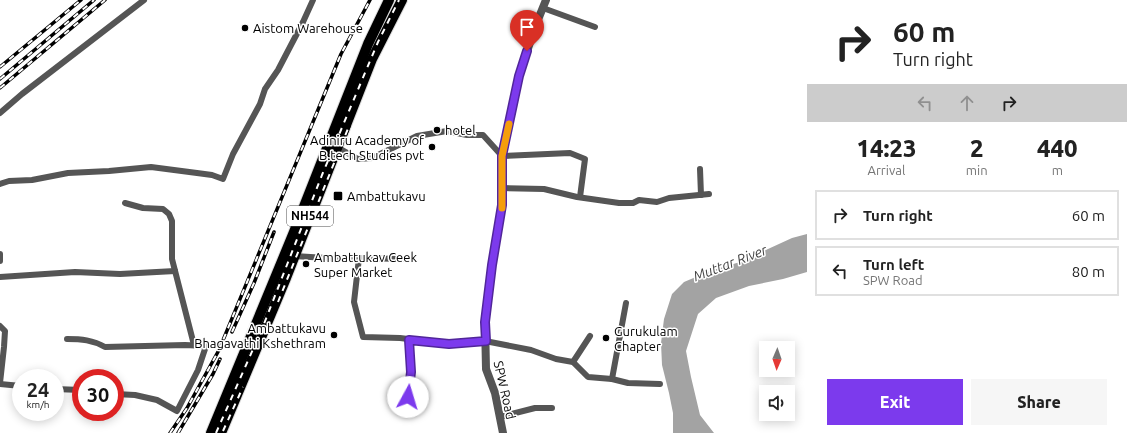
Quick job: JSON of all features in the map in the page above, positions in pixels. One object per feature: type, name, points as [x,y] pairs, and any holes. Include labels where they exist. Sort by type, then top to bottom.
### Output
[{"type":"highway","name":"NH544","points":[[211,433],[294,232],[368,44],[389,0]]},
{"type":"highway","name":"NH544","points":[[221,433],[294,256],[372,59],[402,0]]},
{"type":"street","points":[[0,113],[22,94],[144,0]]},
{"type":"street","points":[[0,184],[9,181],[32,180],[68,173],[151,167],[197,172],[224,179],[233,154],[260,104],[265,89],[278,70],[313,0]]},
{"type":"street","name":"SPW Road","points":[[503,433],[495,393],[486,369],[485,322],[492,265],[502,205],[502,156],[519,76],[535,27],[546,0]]},
{"type":"street","points":[[543,8],[595,27]]},
{"type":"street","points":[[337,147],[358,159],[372,158],[417,136],[446,131],[467,135],[483,135],[502,156],[570,153],[585,159],[580,197]]},
{"type":"street","points":[[700,169],[701,195]]},
{"type":"street","points":[[502,188],[544,188],[577,197],[619,203],[633,203],[639,200],[657,202],[669,198],[709,194]]},
{"type":"street","points":[[125,203],[143,208],[163,209],[169,214],[172,221],[172,259],[194,345]]},
{"type":"street","points":[[0,254],[0,261]]},
{"type":"street","points":[[294,256],[343,259],[403,259]]},
{"type":"street","points":[[359,258],[354,302],[362,337],[400,338],[449,344],[486,341],[531,350],[556,359],[573,362],[588,377],[612,379],[628,383],[660,384]]},
{"type":"street","points":[[0,277],[75,272],[120,274],[175,271]]},
{"type":"street","points":[[612,379],[626,303]]},
{"type":"street","points":[[0,326],[5,331],[0,384],[12,385]]},
{"type":"street","points":[[573,362],[590,336]]},
{"type":"street","points":[[67,339],[96,342],[105,347],[206,346],[198,370],[176,411],[157,400],[135,395],[124,394]]},
{"type":"street","points":[[407,410],[411,372],[409,340]]},
{"type":"street","points":[[500,417],[534,408],[552,408]]},
{"type":"shaded area","points":[[807,234],[807,272],[749,286],[716,298],[698,314],[686,351],[700,415],[714,433],[673,433],[673,413],[662,365],[661,343],[664,319],[672,294],[684,282],[710,271],[740,262],[792,238]]},
{"type":"railway","points":[[0,67],[81,0]]},
{"type":"railway","points":[[0,79],[94,0]]},
{"type":"railway","points":[[0,88],[105,0]]},
{"type":"railway","points":[[170,433],[187,408],[219,350],[341,54],[370,0]]},
{"type":"railway","points":[[216,433],[262,329],[322,175],[378,42],[399,0]]},
{"type":"railway","points":[[278,302],[349,126]]},
{"type":"railway","points":[[232,332],[254,283],[274,232]]},
{"type":"railway","points":[[178,433],[213,374],[220,359]]},
{"type":"railway","points":[[223,431],[243,387]]},
{"type":"slow traffic","points":[[502,208],[502,156],[509,124]]},
{"type":"place","name":"Aistom Warehouse","points":[[245,28]]},
{"type":"place","name":"hotel","points":[[437,130]]},
{"type":"place","name":"Adiniru Academy of B.tech Studies pvt","points":[[432,147]]},
{"type":"place","name":"Ambattukavu","points":[[338,196]]},
{"type":"place","name":"Ambattukav Ceek Super Market","points":[[306,264]]},
{"type":"place","name":"Ambattukavu Bhagavathi Kshethram","points":[[334,335]]},
{"type":"place","name":"Gurukulam Chapter","points":[[606,338]]},
{"type":"route","points":[[408,397],[411,372],[409,340],[449,344],[486,341],[485,322],[492,265],[502,205],[502,156],[519,76],[527,51]]},
{"type":"water label","name":"Muttar River","points":[[730,263]]}]
